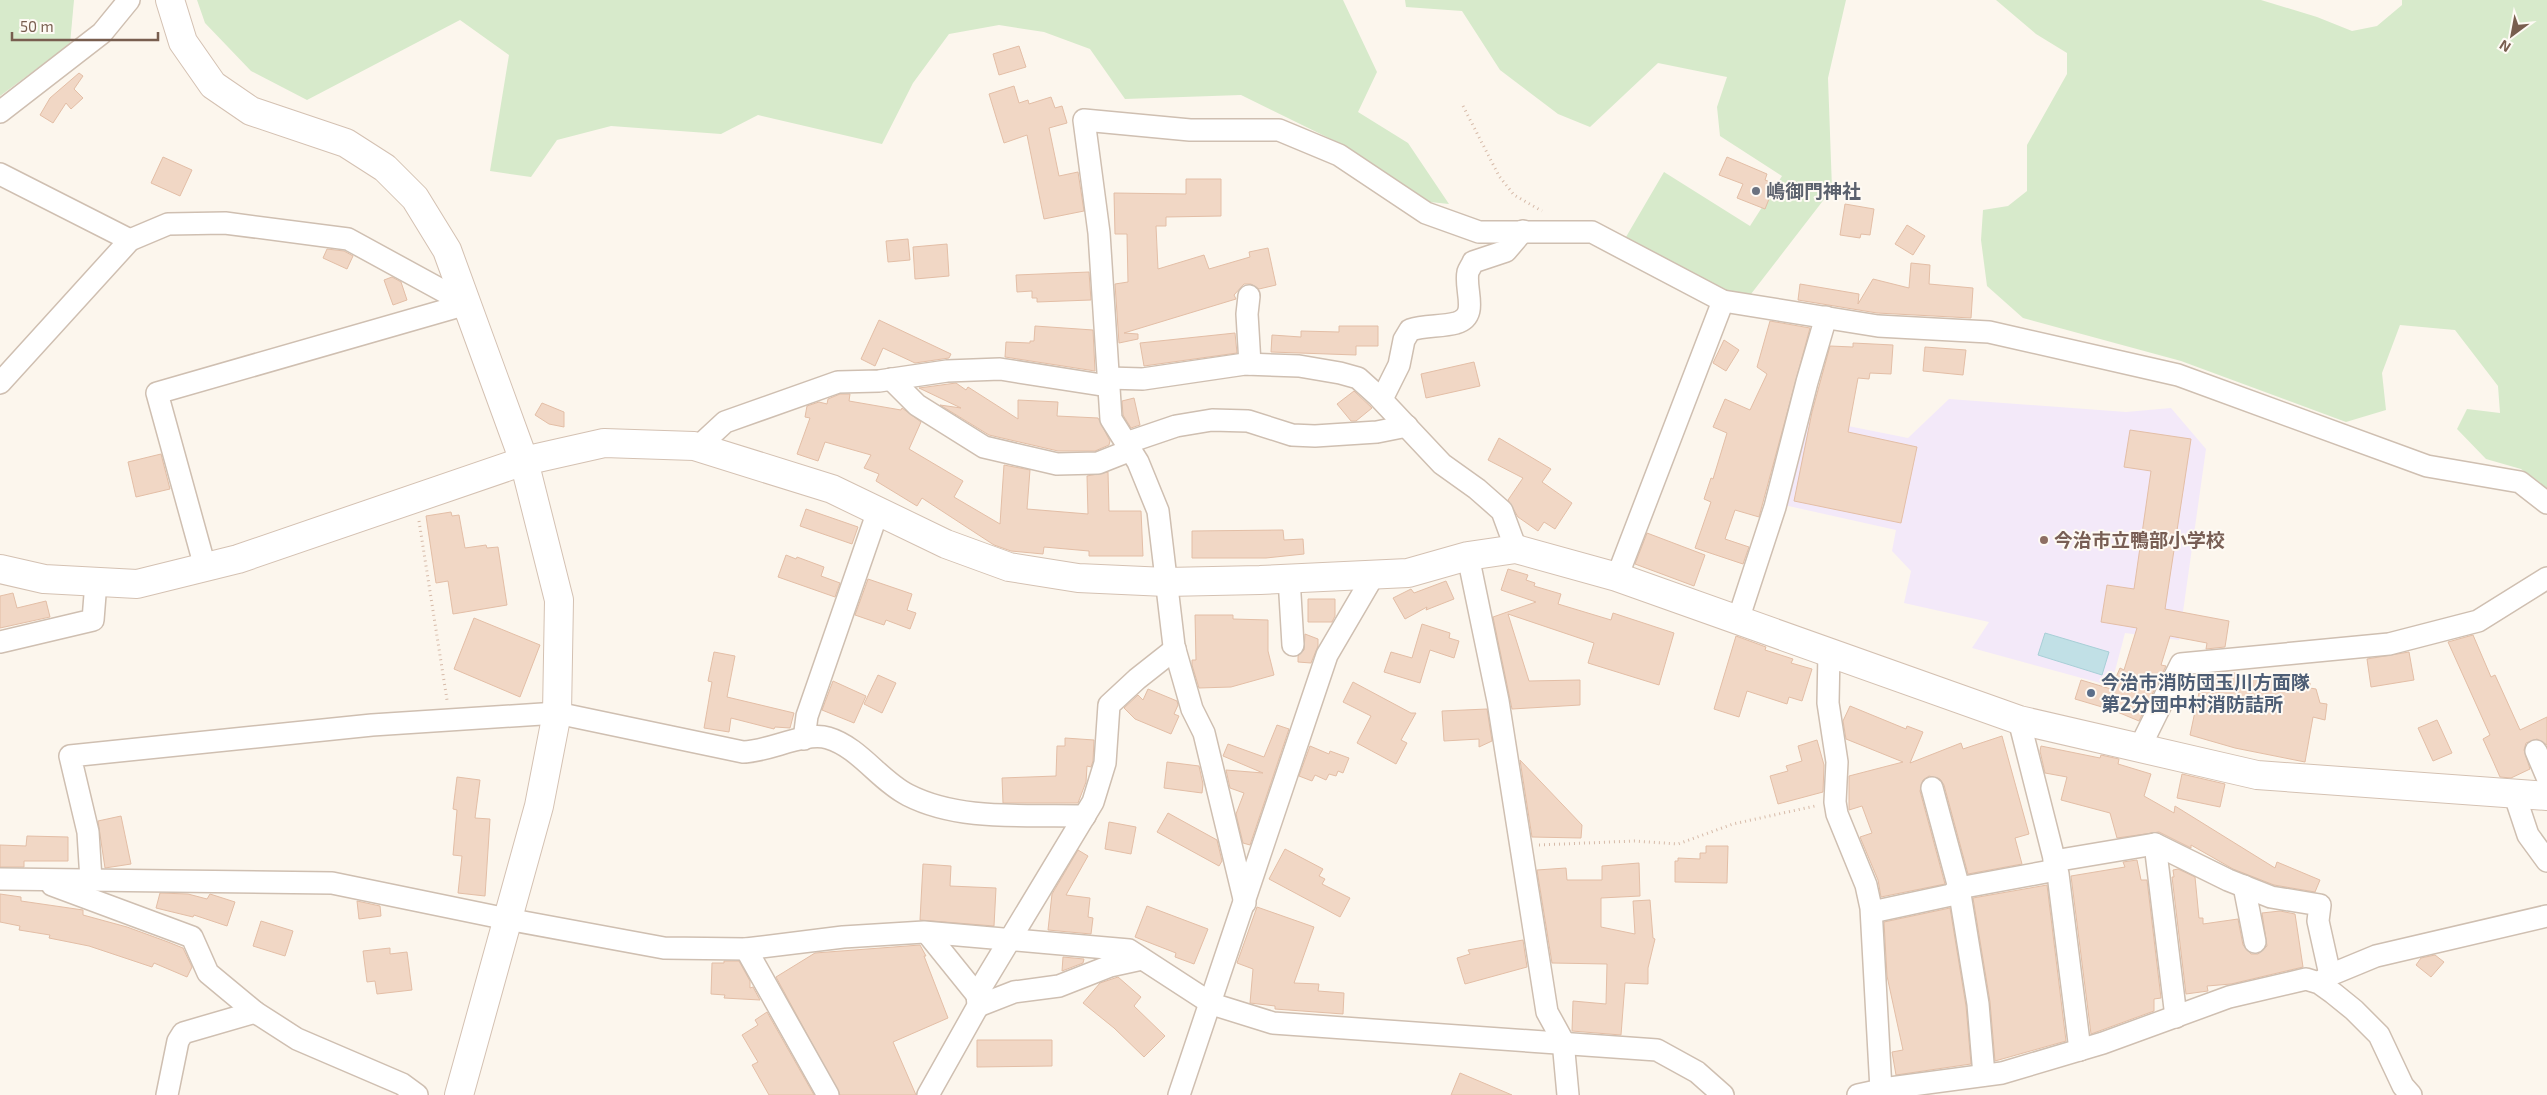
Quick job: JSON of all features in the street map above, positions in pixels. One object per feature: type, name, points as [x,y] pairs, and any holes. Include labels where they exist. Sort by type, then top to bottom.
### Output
[{"type":"street","points":[[0,112],[102,33],[129,0]]},
{"type":"street","points":[[170,0],[172,12],[183,42],[213,85],[251,111],[346,143],[385,168],[415,198],[447,250],[524,461],[559,600],[557,713],[539,806],[459,1095]]},
{"type":"street","points":[[1245,903],[1204,733],[1192,709],[1175,650],[1158,511],[1138,462],[1111,420],[1099,233],[1084,120],[1190,130],[1279,130],[1339,155],[1426,213],[1479,232],[1592,232],[1723,301],[1878,326],[1989,332],[2178,375],[2427,466],[2520,482],[2547,502]]},
{"type":"street","points":[[0,174],[130,240]]},
{"type":"street","points":[[0,383],[130,240],[168,224],[225,223],[348,240],[466,304]]},
{"type":"street","points":[[1382,399],[1400,365],[1404,340],[1410,330],[1425,326],[1457,323],[1468,316],[1471,309],[1468,297],[1468,272],[1473,262],[1506,250],[1523,231]]},
{"type":"street","points":[[1249,296],[1247,314],[1250,364]]},
{"type":"street","points":[[1617,577],[1723,301]]},
{"type":"street","points":[[205,568],[157,392],[466,304]]},
{"type":"street","points":[[1738,620],[1775,508],[1807,382],[1826,318]]},
{"type":"street","points":[[698,447],[725,422],[838,382],[891,379],[947,371],[1000,369],[1108,382],[1250,364],[1299,366],[1340,372],[1358,378],[1382,399],[1442,464],[1477,489],[1502,511],[1516,550]]},
{"type":"street","points":[[891,379],[917,405],[984,447],[1057,464],[1098,463],[1128,447],[1176,426],[1212,420],[1248,421],[1292,435],[1315,436],[1376,432],[1407,426]]},
{"type":"street","points":[[0,569],[44,579],[136,584],[238,559],[524,461],[604,443],[698,447],[832,489],[946,544],[1008,567],[1078,578],[1166,582],[1289,578],[1408,573],[1468,556],[1516,550],[1617,577],[2018,720],[2258,775],[2547,796]]},
{"type":"street","points":[[804,739],[806,716],[878,511]]},
{"type":"street","points":[[1468,556],[1498,701],[1547,1012],[1563,1042],[1568,1095]]},
{"type":"street","points":[[1179,1095],[1212,1004],[1328,655],[1375,573]]},
{"type":"street","points":[[1289,578],[1293,645]]},
{"type":"street","points":[[2140,747],[2180,664],[2389,644],[2478,621],[2547,578]]},
{"type":"street","points":[[0,642],[93,620],[96,582]]},
{"type":"street","points":[[928,1095],[1008,941],[1093,802],[1105,763],[1109,705],[1137,679],[1175,650]]},
{"type":"street","points":[[1829,652],[1828,703],[1837,762],[1835,802],[1837,814],[1866,885],[1872,912],[1882,1090]]},
{"type":"street","points":[[91,880],[88,832],[70,756],[372,725],[557,713],[743,752],[754,752],[813,737],[828,738],[851,751],[880,776],[908,795],[942,807],[984,814],[1084,816]]},
{"type":"street","points":[[2018,720],[2055,865],[2080,1050]]},
{"type":"street","points":[[2536,752],[2547,776]]},
{"type":"street","points":[[1932,788],[1959,888],[1978,1004],[1984,1075]]},
{"type":"street","points":[[2514,793],[2528,835],[2547,861]]},
{"type":"street","points":[[1872,912],[1951,895],[1959,888],[2155,844],[2271,897],[2320,905],[2318,921],[2325,978],[2379,1035],[2403,1086],[2411,1095]]},
{"type":"street","points":[[2155,844],[2176,1017]]},
{"type":"street","points":[[0,878],[332,883],[507,919],[664,948],[746,949],[843,937],[927,933],[1129,950],[1212,1004],[1273,1022],[1657,1050],[1697,1072],[1723,1095]]},
{"type":"street","points":[[38,879],[192,937],[208,973],[255,1012],[297,1039],[402,1084],[417,1095]]},
{"type":"street","points":[[2244,886],[2255,942]]},
{"type":"street","points":[[1858,1095],[2002,1072],[2080,1050],[2229,997],[2306,979],[2325,978],[2376,956],[2547,916]]},
{"type":"street","points":[[927,933],[978,1001]]},
{"type":"street","points":[[746,949],[828,1095]]},
{"type":"street","points":[[978,1001],[1014,992],[1059,986],[1110,966],[1142,959]]},
{"type":"street","points":[[168,1095],[178,1042],[183,1033],[255,1012]]},
{"type":"path","points":[[1463,106],[1499,176],[1514,195],[1550,216],[1556,231]]},
{"type":"path","points":[[416,498],[450,720]]},
{"type":"path","points":[[1521,846],[1634,840],[1678,844],[1732,824],[1835,802]]},
{"type":"shaded area","name":"今治市立鴨部小学校","points":[[1949,399],[2126,412],[2171,408],[2206,449],[2179,640],[2125,633],[2111,686],[1972,648],[1989,622],[1904,603],[1911,571],[1892,551],[1896,530],[1784,505],[1808,418],[1908,438]]},
{"type":"green space","points":[[0,0],[74,0],[70,44],[0,96]]},
{"type":"green space","points":[[197,0],[1343,0],[1377,72],[1358,112],[1408,143],[1449,204],[1430,202],[1345,146],[1241,95],[1125,99],[1090,49],[1044,32],[999,25],[949,34],[913,83],[882,144],[758,115],[721,134],[611,126],[557,140],[531,177],[490,171],[509,55],[460,20],[307,100],[251,71],[205,23]]},
{"type":"green space","points":[[1405,0],[1846,0],[1828,78],[1832,189],[1751,294],[1721,291],[1626,237],[1664,172],[1750,226],[1782,176],[1720,136],[1717,107],[1727,77],[1658,63],[1590,127],[1558,114],[1500,70],[1462,11],[1406,7]]},
{"type":"green space","points":[[1996,0],[2261,0],[2317,17],[2352,31],[2377,26],[2402,5],[2402,0],[2547,0],[2547,488],[2521,469],[2486,459],[2457,429],[2467,409],[2500,413],[2498,386],[2455,330],[2400,325],[2382,373],[2386,410],[2346,422],[2181,361],[2023,318],[1987,286],[1981,240],[1983,210],[2008,206],[2027,191],[2027,145],[2067,74],[2067,53],[2036,34]]},
{"type":"water","points":[[2045,633],[2109,652],[2102,675],[2038,655]]},
{"type":"building","points":[[1019,46],[1026,67],[999,75],[993,54]]},
{"type":"building","points":[[79,73],[83,76],[74,89],[83,98],[71,109],[66,103],[53,123],[40,115],[50,98]]},
{"type":"building","points":[[1014,86],[1019,103],[1028,100],[1029,104],[1051,97],[1055,108],[1062,106],[1067,123],[1049,128],[1059,176],[1078,172],[1084,211],[1044,219],[1027,135],[1004,143],[989,94]]},
{"type":"building","points":[[163,157],[192,170],[180,196],[151,183]]},
{"type":"building","name":"嶋御門神社","points":[[1727,157],[1767,174],[1765,180],[1775,184],[1765,209],[1737,198],[1743,184],[1719,175]]},
{"type":"building","points":[[1186,179],[1221,179],[1221,216],[1166,217],[1166,226],[1156,226],[1158,269],[1204,255],[1209,269],[1250,257],[1249,252],[1268,248],[1276,285],[1259,289],[1251,284],[1244,284],[1234,295],[1236,299],[1124,333],[1138,334],[1138,339],[1119,343],[1115,284],[1128,282],[1127,234],[1115,234],[1114,193],[1186,194]]},
{"type":"building","points":[[1845,204],[1874,209],[1870,235],[1861,234],[1860,238],[1840,235]]},
{"type":"building","points":[[1907,225],[1925,236],[1913,255],[1895,244]]},
{"type":"building","points":[[908,239],[910,260],[888,262],[886,241]]},
{"type":"building","points":[[947,244],[949,276],[915,279],[913,247]]},
{"type":"building","points":[[327,249],[344,251],[353,256],[347,269],[323,258]]},
{"type":"building","points":[[1911,263],[1930,265],[1929,284],[1973,288],[1971,318],[1877,313],[1798,300],[1800,284],[1859,294],[1858,304],[1873,279],[1909,288]]},
{"type":"building","points":[[1089,272],[1091,300],[1037,302],[1037,298],[1032,298],[1032,291],[1017,292],[1016,275]]},
{"type":"building","points":[[392,277],[401,282],[407,300],[393,305],[384,280]]},
{"type":"building","points":[[879,320],[951,354],[949,358],[915,363],[883,348],[875,366],[861,359]]},
{"type":"building","points":[[1770,321],[1810,328],[1759,517],[1735,510],[1725,539],[1749,547],[1743,564],[1695,548],[1711,502],[1704,499],[1711,478],[1713,479],[1727,433],[1713,427],[1725,399],[1750,410],[1767,374],[1757,367]]},
{"type":"building","points":[[1035,326],[1093,330],[1095,371],[1005,357],[1006,342],[1030,343],[1030,341],[1034,341]]},
{"type":"building","points":[[1339,326],[1378,326],[1378,346],[1356,346],[1356,355],[1271,352],[1272,335],[1301,337],[1301,331],[1339,332]]},
{"type":"building","points":[[1235,333],[1237,353],[1144,366],[1140,343]]},
{"type":"building","points":[[1724,340],[1739,350],[1726,371],[1713,363]]},
{"type":"building","points":[[1853,343],[1893,345],[1891,374],[1870,373],[1869,379],[1858,378],[1848,432],[1917,447],[1901,523],[1794,501],[1812,412],[1830,346],[1853,347]]},
{"type":"building","points":[[1925,347],[1966,350],[1963,375],[1923,371]]},
{"type":"building","points":[[1474,362],[1480,386],[1426,398],[1421,374]]},
{"type":"building","points":[[956,383],[966,390],[968,387],[1018,419],[1018,400],[1058,402],[1057,416],[1098,418],[1110,441],[1109,445],[1095,451],[1058,451],[989,435],[940,405],[961,408],[919,388]]},
{"type":"building","points":[[1354,391],[1372,408],[1356,421],[1351,421],[1337,404]]},
{"type":"building","points":[[840,394],[850,394],[849,401],[901,410],[902,408],[921,422],[909,449],[963,481],[954,497],[1000,524],[1004,465],[1030,470],[1027,509],[1088,514],[1087,476],[1108,472],[1109,511],[1141,511],[1143,556],[1089,556],[1089,551],[1044,547],[1043,554],[1011,551],[994,545],[922,498],[917,506],[876,481],[879,474],[864,468],[871,455],[825,442],[818,461],[797,454],[810,418],[805,417],[807,406],[819,402],[827,404],[828,399]]},
{"type":"building","points":[[1134,398],[1140,425],[1131,428],[1123,415],[1122,401]]},
{"type":"building","points":[[542,403],[564,412],[564,427],[549,424],[535,415]]},
{"type":"building","points":[[2130,430],[2191,439],[2165,609],[2229,621],[2225,647],[2206,649],[2207,643],[2170,636],[2161,665],[2166,666],[2139,721],[2103,706],[2075,699],[2081,680],[2111,689],[2120,668],[2124,670],[2137,628],[2101,622],[2107,585],[2134,589],[2151,471],[2124,467]]},
{"type":"building","points":[[1499,438],[1551,469],[1542,482],[1572,503],[1555,529],[1544,522],[1538,531],[1518,517],[1508,500],[1523,478],[1488,460]]},
{"type":"building","points":[[161,454],[170,489],[136,497],[128,462]]},
{"type":"building","points":[[806,509],[858,527],[852,544],[800,526]]},
{"type":"building","points":[[451,512],[452,516],[459,515],[465,548],[486,545],[487,548],[498,547],[507,605],[453,614],[448,581],[436,583],[426,516]]},
{"type":"building","points":[[1283,530],[1284,540],[1303,539],[1304,554],[1266,558],[1192,558],[1192,531]]},
{"type":"building","points":[[1647,533],[1705,555],[1694,586],[1635,564]]},
{"type":"building","points":[[786,555],[824,567],[821,576],[840,583],[835,597],[778,577]]},
{"type":"building","points":[[1508,569],[1528,575],[1526,580],[1535,583],[1534,586],[1561,594],[1558,604],[1611,620],[1613,613],[1674,633],[1659,685],[1588,663],[1594,643],[1508,614],[1529,681],[1580,680],[1580,705],[1512,709],[1493,617],[1536,602],[1501,590]]},
{"type":"building","points":[[868,579],[912,594],[907,610],[916,613],[910,629],[886,620],[884,625],[855,615]]},
{"type":"building","points":[[1446,581],[1454,599],[1426,610],[1427,607],[1405,619],[1393,598],[1411,589],[1414,593]]},
{"type":"building","points":[[13,593],[17,608],[46,601],[50,617],[0,628],[0,596]]},
{"type":"building","points":[[1308,599],[1335,599],[1335,616],[1332,622],[1308,622]]},
{"type":"building","points":[[1195,615],[1233,615],[1233,619],[1268,620],[1268,651],[1274,675],[1231,687],[1199,688],[1192,665],[1192,660],[1196,660]]},
{"type":"building","points":[[474,618],[540,645],[520,697],[454,669]]},
{"type":"building","points":[[1422,624],[1450,633],[1449,638],[1459,641],[1454,658],[1430,650],[1420,683],[1384,672],[1391,652],[1412,658]]},
{"type":"building","points":[[1305,634],[1318,639],[1318,646],[1311,663],[1298,662],[1298,656],[1304,650]]},
{"type":"building","points":[[2473,635],[2491,677],[2495,675],[2520,730],[2547,717],[2547,745],[2537,739],[2526,743],[2524,750],[2530,769],[2511,778],[2500,777],[2483,739],[2490,735],[2448,642]]},
{"type":"building","points":[[1736,636],[1766,647],[1765,650],[1793,659],[1791,663],[1812,669],[1802,701],[1789,697],[1787,704],[1747,691],[1739,717],[1714,709]]},
{"type":"building","points":[[714,652],[735,656],[727,697],[794,713],[790,728],[775,727],[774,729],[731,718],[729,732],[704,728],[712,682],[708,681]]},
{"type":"building","points":[[2409,652],[2414,680],[2371,687],[2367,659]]},
{"type":"building","points":[[2226,672],[2310,683],[2310,688],[2316,689],[2320,703],[2327,704],[2325,720],[2313,717],[2305,762],[2235,748],[2190,735],[2203,674]]},
{"type":"building","points":[[878,675],[896,683],[882,713],[864,704]]},
{"type":"building","points":[[833,681],[866,696],[854,723],[822,710]]},
{"type":"building","points":[[1353,682],[1411,713],[1416,713],[1401,740],[1407,743],[1396,764],[1357,743],[1371,716],[1343,702]]},
{"type":"building","points":[[1148,689],[1177,701],[1178,705],[1174,714],[1179,716],[1171,734],[1135,719],[1124,708],[1138,695],[1143,700]]},
{"type":"building","points":[[1850,706],[1906,729],[1907,726],[1923,732],[1910,763],[1961,743],[1963,749],[2002,736],[2029,834],[2015,838],[2022,864],[1968,874],[1944,785],[1940,779],[1929,776],[1923,780],[1920,791],[1945,884],[1881,897],[1878,880],[1860,837],[1872,833],[1862,806],[1849,810],[1849,776],[1903,762],[1846,739],[1843,721]]},
{"type":"building","points":[[1487,709],[1492,741],[1479,747],[1479,739],[1444,741],[1442,711]]},
{"type":"building","points":[[2437,720],[2452,753],[2433,761],[2418,728]]},
{"type":"building","points":[[1277,725],[1289,729],[1250,845],[1243,843],[1236,814],[1244,793],[1230,788],[1226,770],[1263,773],[1223,756],[1228,744],[1264,757]]},
{"type":"building","points":[[1065,738],[1094,740],[1093,761],[1091,767],[1087,766],[1086,782],[1078,803],[1003,803],[1002,778],[1056,776],[1057,746],[1065,746]]},
{"type":"building","points":[[1817,740],[1824,765],[1823,792],[1778,804],[1770,776],[1788,771],[1786,766],[1802,761],[1798,746]]},
{"type":"building","points":[[1310,746],[1329,754],[1330,751],[1349,758],[1343,773],[1338,771],[1336,776],[1329,774],[1326,780],[1315,775],[1312,781],[1299,776]]},
{"type":"building","points":[[2041,746],[2100,758],[2101,755],[2119,759],[2118,764],[2151,774],[2144,796],[2174,813],[2175,806],[2275,868],[2277,862],[2320,880],[2315,892],[2274,885],[2233,869],[2191,845],[2191,848],[2159,832],[2117,838],[2110,813],[2061,800],[2067,777],[2045,773],[2040,751]]},
{"type":"building","points":[[1520,760],[1582,825],[1581,838],[1532,837]]},
{"type":"building","points":[[1167,762],[1199,766],[1203,784],[1202,793],[1164,788]]},
{"type":"building","points":[[2182,774],[2225,784],[2220,807],[2177,798]]},
{"type":"building","points":[[457,777],[480,780],[475,818],[490,819],[485,896],[458,893],[462,856],[453,855],[457,810],[453,809]]},
{"type":"building","points":[[1168,813],[1217,840],[1222,861],[1219,866],[1157,832]]},
{"type":"building","points":[[121,816],[131,864],[105,868],[98,821]]},
{"type":"building","points":[[1109,822],[1136,827],[1131,854],[1105,849]]},
{"type":"building","points":[[27,836],[68,837],[68,861],[24,861],[24,867],[0,867],[0,845],[26,846]]},
{"type":"building","points":[[1706,846],[1728,846],[1727,883],[1675,882],[1675,861],[1678,861],[1678,858],[1700,859],[1700,853],[1706,853]]},
{"type":"building","points":[[1285,849],[1323,869],[1319,876],[1325,879],[1322,884],[1350,898],[1340,917],[1269,879]]},
{"type":"building","points":[[1078,850],[1088,856],[1066,895],[1090,898],[1088,917],[1093,918],[1091,934],[1048,930],[1052,894]]},
{"type":"building","points":[[2137,860],[2141,880],[2147,880],[2161,998],[2154,999],[2154,1011],[2091,1034],[2071,876],[2125,867],[2123,862]]},
{"type":"building","points":[[1639,863],[1640,896],[1601,898],[1601,927],[1635,934],[1633,901],[1650,900],[1653,938],[1655,939],[1648,968],[1648,984],[1625,983],[1621,1035],[1572,1031],[1573,1001],[1606,1004],[1607,964],[1552,963],[1537,870],[1566,868],[1567,880],[1602,880],[1602,866]]},
{"type":"building","points":[[923,864],[951,866],[950,886],[996,888],[994,926],[920,920]]},
{"type":"building","points":[[2178,869],[2195,877],[2199,918],[2203,918],[2203,924],[2238,919],[2243,945],[2251,954],[2258,954],[2267,946],[2262,913],[2280,911],[2295,914],[2303,967],[2231,984],[2207,986],[2208,991],[2186,994],[2172,877],[2174,877],[2173,870]]},
{"type":"building","points":[[2047,885],[2066,1041],[1995,1061],[1990,1002],[1973,898]]},
{"type":"building","points":[[160,893],[188,894],[207,899],[210,894],[235,902],[227,926],[194,915],[193,917],[156,908]]},
{"type":"building","points":[[0,894],[21,897],[21,901],[83,910],[83,915],[127,927],[168,942],[183,948],[192,967],[187,977],[154,963],[152,967],[89,946],[49,938],[50,935],[19,930],[20,926],[0,922]]},
{"type":"building","points":[[357,901],[380,906],[381,916],[359,919]]},
{"type":"building","points":[[1147,906],[1208,929],[1194,964],[1175,957],[1176,953],[1135,937]]},
{"type":"building","points":[[1257,907],[1314,927],[1294,983],[1319,984],[1318,991],[1344,993],[1343,1014],[1275,1009],[1275,1006],[1250,1003],[1253,969],[1237,963]]},
{"type":"building","points":[[1950,908],[1966,1006],[1971,1064],[1896,1075],[1892,1052],[1903,1050],[1887,976],[1884,922]]},
{"type":"building","points":[[261,921],[293,931],[285,956],[253,946]]},
{"type":"building","points":[[1523,940],[1527,967],[1465,984],[1457,958],[1470,954],[1468,950]]},
{"type":"building","points":[[920,945],[926,956],[924,956],[948,1018],[893,1042],[916,1095],[840,1095],[776,977],[815,953]]},
{"type":"building","points":[[390,948],[390,954],[407,952],[412,990],[377,994],[375,981],[367,982],[363,951]]},
{"type":"building","points":[[2435,955],[2444,962],[2431,977],[2416,965],[2421,958]]},
{"type":"building","points":[[1063,957],[1084,959],[1083,963],[1062,971]]},
{"type":"building","points":[[724,961],[739,961],[750,981],[750,988],[753,987],[760,1000],[724,998],[725,995],[711,994],[712,963],[724,963]]},
{"type":"building","points":[[1118,977],[1141,997],[1134,1006],[1165,1036],[1144,1057],[1114,1028],[1083,1003],[1100,983]]},
{"type":"building","points":[[767,1012],[814,1095],[769,1095],[752,1065],[758,1062],[742,1035],[758,1025],[755,1020]]},
{"type":"building","points":[[977,1040],[1052,1040],[1052,1066],[977,1067]]},
{"type":"building","points":[[1460,1073],[1512,1095],[1451,1095]]},
{"type":"place","name":"嶋御門神社","points":[[1756,191]]},
{"type":"place","name":"今治市立鴨部小学校","points":[[2044,540]]},
{"type":"place","name":"今治市消防団玉川方面隊 第2分団中村消防詰所","points":[[2091,693]]}]
